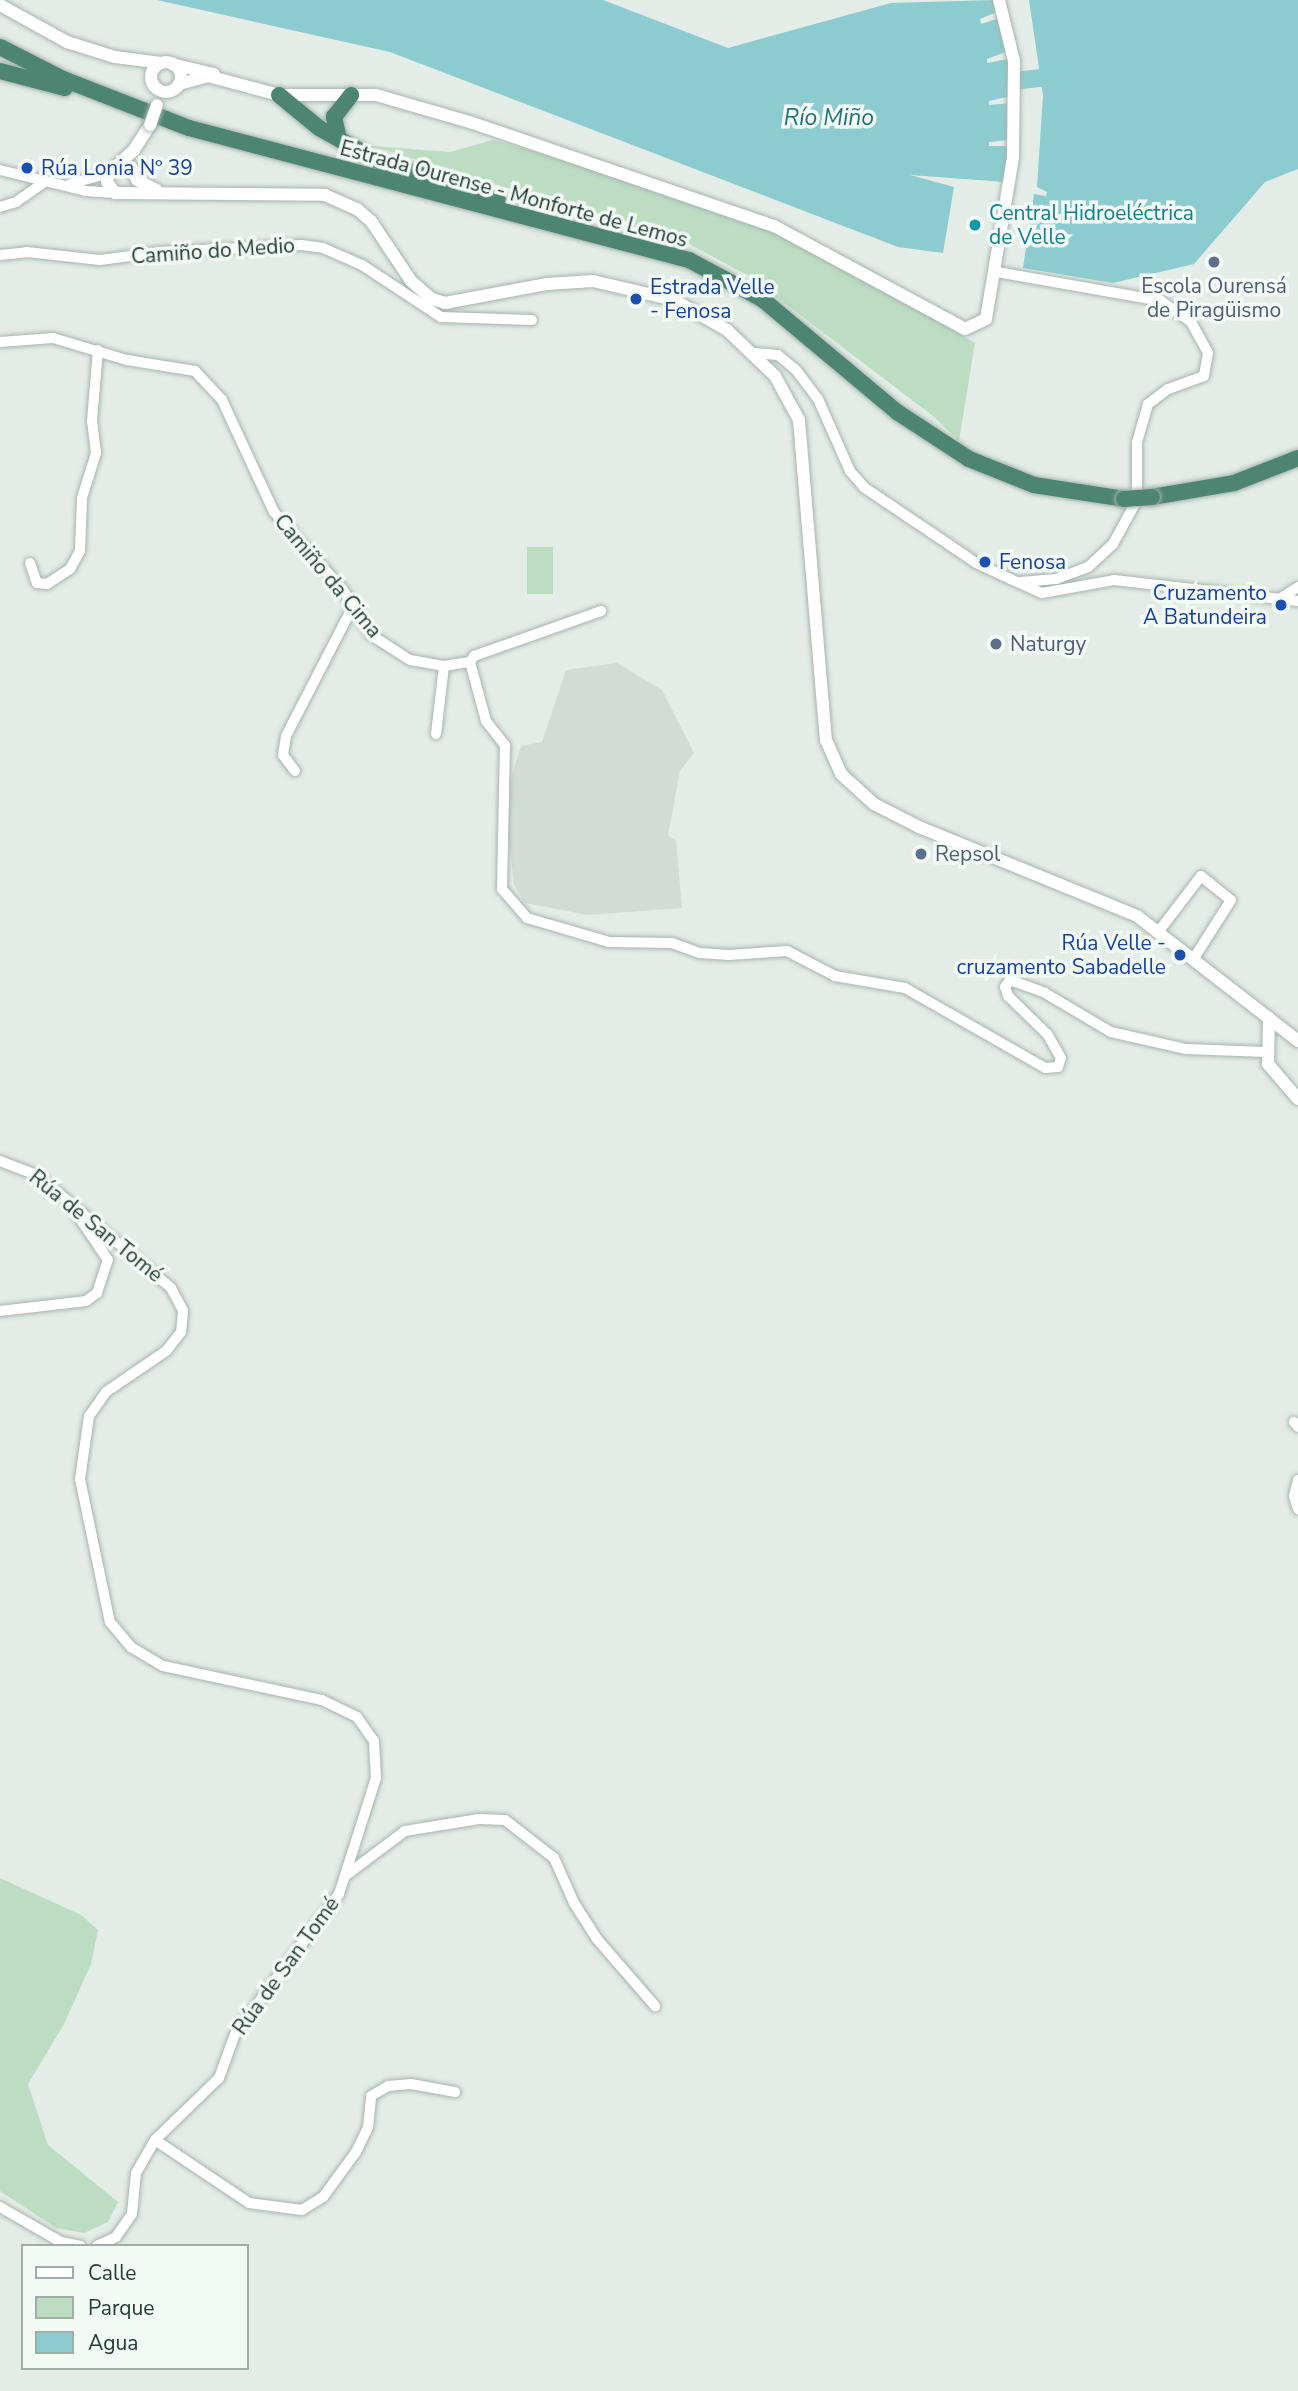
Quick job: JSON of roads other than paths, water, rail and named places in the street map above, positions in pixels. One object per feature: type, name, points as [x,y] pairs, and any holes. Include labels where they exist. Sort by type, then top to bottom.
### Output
[{"type":"highway","name":"Estrada Ourense - Monforte de Lemos","points":[[0,47],[121,103],[322,166],[617,238],[689,260],[762,299],[897,412],[969,459],[1034,485],[1124,499],[1152,498],[1234,483],[1298,458]]},
{"type":"highway","points":[[0,71],[121,103]]},
{"type":"highway","points":[[279,95],[338,139],[382,163],[617,238]]},
{"type":"highway","points":[[338,139],[334,117],[351,95]]},
{"type":"street","points":[[0,5],[51,36],[115,57],[201,68],[223,79],[279,95],[376,95],[474,123],[763,222],[965,329],[986,319],[997,272],[1016,112],[1014,61],[999,0]]},
{"type":"street","points":[[115,57],[152,82],[175,88]]},
{"type":"street","points":[[152,82],[167,63]]},
{"type":"street","points":[[167,63],[181,75],[175,88]]},
{"type":"street","points":[[121,193],[136,177],[157,105],[175,88],[199,77],[223,79]]},
{"type":"street","points":[[152,82],[157,105]]},
{"type":"street","points":[[121,193],[107,182],[113,169],[134,150],[150,125]]},
{"type":"street","points":[[66,185],[127,165],[136,177],[164,193]]},
{"type":"street","points":[[0,170],[45,182],[121,193],[306,192],[342,201],[371,221],[428,304],[454,302],[569,281],[608,283],[689,306],[754,353],[784,388],[802,436],[826,740],[835,766],[859,793],[895,816],[1118,907],[1159,931],[1298,1041]]},
{"type":"street","points":[[0,206],[16,202],[45,182]]},
{"type":"street","name":"Camiño do Medio","points":[[0,255],[27,252],[100,260],[160,252],[302,245],[323,248],[362,265],[428,304],[441,317],[532,320]]},
{"type":"street","points":[[997,272],[1161,301],[1191,322],[1208,353],[1204,376],[1168,390],[1147,404],[1137,442],[1137,500],[1113,544],[1088,567],[1056,579],[1017,582]]},
{"type":"street","name":"Camiño da Cima","points":[[0,342],[53,338],[127,360],[195,371],[222,400],[274,512],[353,606],[371,635],[410,660],[444,666],[470,662],[474,656],[601,611]]},
{"type":"street","points":[[30,563],[37,583],[47,583],[70,569],[80,551],[82,498],[96,453],[92,421],[98,350]]},
{"type":"street","points":[[754,353],[778,355],[796,370],[818,399],[850,471],[866,488],[976,563],[1017,582],[1042,593],[1114,580],[1298,600]]},
{"type":"street","points":[[1281,598],[1298,587]]},
{"type":"street","points":[[295,771],[283,755],[286,736],[353,606]]},
{"type":"street","points":[[470,662],[486,720],[505,745],[502,889],[527,918],[608,942],[672,943],[700,953],[729,955],[787,951],[835,976],[905,988],[1045,1068],[1058,1067],[1062,1058],[1047,1034],[1008,996],[1005,987],[1010,980],[1045,993],[1111,1032],[1186,1049],[1266,1052]]},
{"type":"street","points":[[436,734],[444,666]]},
{"type":"street","points":[[1159,931],[1200,876],[1231,900],[1195,958]]},
{"type":"street","points":[[1269,1018],[1266,1052],[1273,1074],[1298,1099]]},
{"type":"street","name":"Rúa de San Tomé","points":[[0,1161],[30,1170],[172,1288],[183,1311],[181,1332],[166,1351],[106,1392],[89,1416],[80,1479],[110,1622],[131,1647],[163,1666],[322,1700],[357,1717],[374,1741],[376,1778],[339,1894],[234,2034],[219,2078],[155,2140],[136,2173],[132,2214],[116,2237],[101,2244]]},
{"type":"street","points":[[0,1311],[86,1301],[97,1293],[108,1260],[69,1202]]},
{"type":"street","points":[[1298,1480],[1294,1496],[1298,1509]]},
{"type":"street","points":[[345,1877],[405,1830],[479,1819],[505,1820],[554,1858],[574,1903],[597,1939],[655,2006]]},
{"type":"street","points":[[155,2140],[249,2203],[302,2210],[323,2197],[356,2152],[369,2127],[371,2096],[388,2086],[411,2084],[455,2092]]},
{"type":"street","points":[[0,2207],[61,2242],[71,2244]]},
{"type":"water","name":"Río Miño","points":[[157,0],[603,0],[728,48],[891,3],[995,0],[999,11],[980,19],[981,24],[1000,18],[1006,52],[987,59],[987,63],[1008,59],[1011,96],[989,101],[989,105],[1011,103],[1009,140],[989,142],[989,146],[1010,146],[1005,182],[910,175],[954,187],[943,253],[898,247],[390,52]]},
{"type":"water","points":[[1029,0],[1298,0],[1298,169],[1265,182],[1194,264],[1113,283],[1023,268],[1034,194],[1046,196],[1047,192],[1037,187],[1043,95]]},
{"type":"waterway","name":"Río Miño","points":[[996,83],[1065,75]]},
{"type":"place","name":"Rúa Lonia Nº 39","points":[[27,168]]},
{"type":"place","name":"Central Hidroeléctrica de Velle","points":[[975,225]]},
{"type":"place","name":"Escola Ourensá de Piragüismo","points":[[1214,262]]},
{"type":"place","name":"Estrada Velle - Fenosa","points":[[636,299]]},
{"type":"place","name":"Fenosa","points":[[985,562]]},
{"type":"place","name":"Cruzamento A Batundeira","points":[[1281,605]]},
{"type":"place","name":"Naturgy","points":[[996,644]]},
{"type":"place","name":"Repsol","points":[[921,854]]},
{"type":"place","name":"Rúa Velle - cruzamento Sabadelle","points":[[1180,955]]}]
